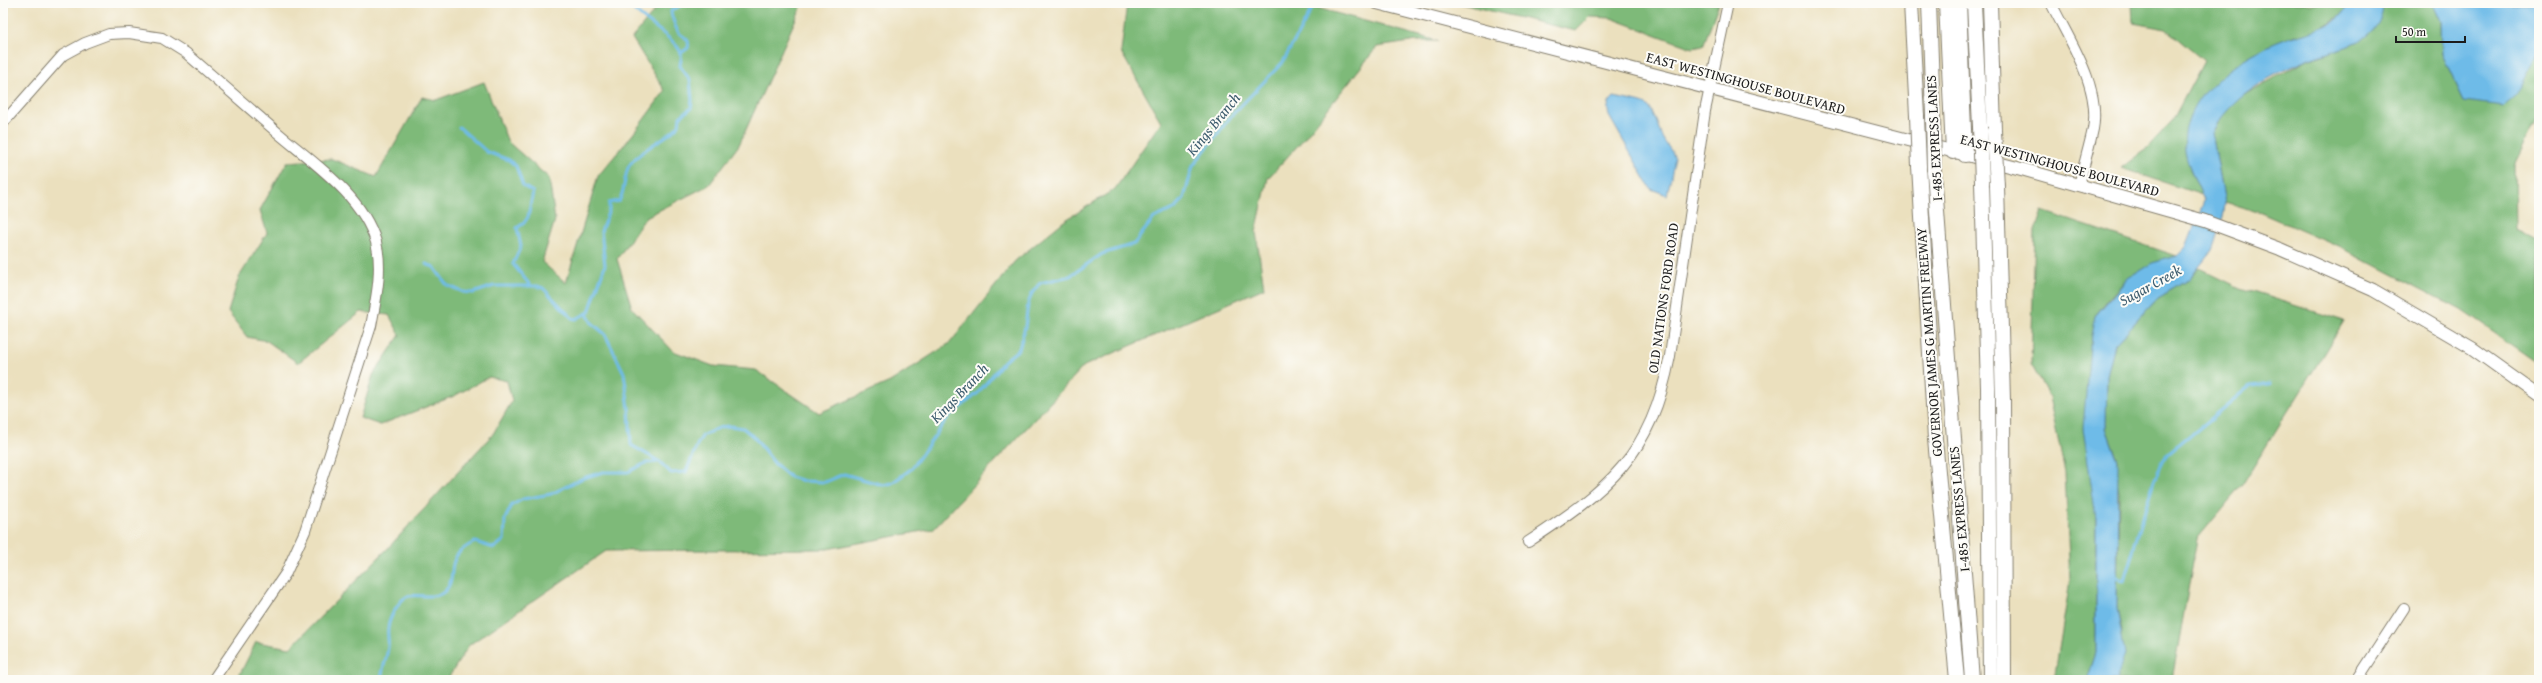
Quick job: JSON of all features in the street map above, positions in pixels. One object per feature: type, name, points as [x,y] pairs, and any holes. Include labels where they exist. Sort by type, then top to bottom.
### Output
[{"type":"highway","name":"GOVERNOR JAMES G MARTIN FREEWAY","points":[[1911,3],[1927,330],[1957,680]]},
{"type":"highway","name":"I-485 EXPRESS LANES","points":[[1929,3],[1934,171],[1948,375],[1972,680]]},
{"type":"highway","points":[[1946,3],[1959,154]]},
{"type":"highway","points":[[1959,3],[1959,154]]},
{"type":"highway","name":"I-485 EXPRESS LANES","points":[[1974,3],[1980,127],[1988,388],[1990,680]]},
{"type":"highway","points":[[1990,3],[2003,400],[2004,680]]},
{"type":"highway","points":[[1945,541],[1948,375]]},
{"type":"main road","name":"EAST WESTINGHOUSE BOULEVARD","points":[[1377,3],[2174,211],[2280,249],[2372,290],[2425,319],[2472,348],[2539,396]]},
{"type":"street","name":"OLD NATIONS FORD ROAD","points":[[1528,542],[1580,507],[1613,479],[1637,448],[1653,419],[1665,382],[1670,356],[1692,193],[1709,89],[1728,3]]},
{"type":"street","points":[[2051,3],[2086,75],[2094,106],[2093,128],[2079,186]]},
{"type":"street","points":[[3,123],[63,55],[85,43],[109,34],[130,33],[162,38],[186,53],[337,184],[362,214],[376,242],[379,267],[377,293],[371,326],[305,531],[286,573],[214,680]]},
{"type":"street","points":[[2357,680],[2404,608]]},
{"type":"green space","points":[[661,3],[803,3],[739,145],[709,185],[646,217],[617,259],[632,308],[673,351],[713,366],[756,370],[819,413],[890,382],[950,343],[1015,261],[1064,221],[1115,189],[1161,122],[1121,52],[1127,3],[1299,3],[1438,41],[1417,41],[1377,47],[1301,142],[1268,178],[1256,232],[1264,288],[1084,366],[933,529],[827,549],[606,551],[469,645],[447,680],[237,680],[256,642],[290,648],[389,547],[493,434],[512,401],[507,381],[489,377],[454,396],[380,425],[360,418],[373,375],[400,335],[389,315],[361,312],[298,363],[267,341],[247,337],[228,312],[239,277],[267,233],[260,210],[287,162],[332,159],[376,177],[422,97],[436,100],[484,82],[508,142],[549,178],[555,220],[542,262],[566,283],[598,176],[633,134],[665,91],[632,38]]},
{"type":"green space","points":[[1457,3],[1719,3],[1703,46],[1692,48],[1611,18],[1590,17],[1576,31]]},
{"type":"green space","points":[[2132,3],[2349,3],[2341,15],[2315,32],[2295,35],[2246,58],[2190,169],[2202,195],[2121,168],[2147,148],[2172,121],[2204,61],[2166,29],[2133,23]]},
{"type":"green space","points":[[2382,3],[2433,3],[2441,21],[2442,54],[2464,101],[2536,58],[2539,53],[2539,114],[2515,163],[2516,230],[2539,242],[2539,364],[2461,310],[2348,251],[2261,213],[2225,202],[2212,133],[2226,110],[2242,96],[2305,61],[2356,43],[2383,8]]},
{"type":"green space","points":[[2042,211],[2177,256],[2151,265],[2130,277],[2113,294],[2095,316],[2096,653],[2087,680],[2054,680],[2070,581],[2065,472],[2049,397],[2031,364],[2035,231]]},
{"type":"green space","points":[[2199,268],[2240,288],[2344,321],[2242,485],[2197,539],[2172,680],[2116,680],[2122,632],[2117,607],[2119,492],[2116,480],[2118,460],[2106,428],[2107,375],[2115,344],[2158,298],[2189,279]]},
{"type":"water","name":"Sugar Creek","points":[[2349,3],[2382,3],[2382,15],[2376,27],[2367,36],[2350,45],[2280,72],[2266,80],[2240,98],[2220,120],[2212,133],[2225,202],[2224,213],[2212,251],[2189,279],[2158,298],[2115,344],[2107,375],[2106,428],[2118,461],[2117,607],[2125,655],[2116,680],[2087,680],[2096,653],[2096,518],[2083,428],[2091,335],[2095,316],[2128,278],[2152,263],[2177,256],[2186,247],[2204,201],[2186,157],[2186,129],[2192,110],[2204,93],[2219,77],[2256,52],[2294,36],[2325,26],[2338,17]]},
{"type":"water","points":[[2433,3],[2539,3],[2539,53],[2516,95],[2503,106],[2464,101],[2442,54],[2441,21]]},
{"type":"water","points":[[1614,97],[1643,104],[1648,106],[1651,110],[1662,137],[1675,158],[1667,195],[1651,189],[1609,116],[1608,106]]},
{"type":"waterway","points":[[426,264],[434,267],[447,285],[463,292],[473,293],[494,286],[537,286],[543,288],[572,318],[576,319],[589,312],[605,265],[601,231],[609,210],[609,203],[619,201],[628,168],[631,163],[679,125],[680,117],[691,108],[692,100],[690,80],[680,66],[681,54],[679,48],[666,35],[639,15],[627,3]]},
{"type":"waterway","points":[[681,53],[688,48],[688,42],[679,33],[671,11],[685,3]]},
{"type":"waterway","name":"Kings Branch","points":[[587,314],[592,323],[605,334],[624,373],[629,408],[631,445],[660,462],[671,473],[686,472],[698,443],[703,435],[721,427],[730,426],[743,428],[754,437],[775,464],[790,477],[804,481],[825,482],[844,474],[883,485],[892,483],[911,469],[949,416],[978,393],[1004,361],[1019,349],[1025,327],[1028,304],[1032,293],[1040,283],[1070,276],[1102,254],[1134,244],[1154,218],[1176,208],[1184,198],[1193,166],[1231,116],[1283,62],[1314,5]]},
{"type":"waterway","points":[[459,127],[487,152],[509,160],[516,166],[523,186],[533,192],[528,217],[524,223],[517,228],[521,246],[513,264],[530,285]]},
{"type":"waterway","points":[[2115,577],[2124,581],[2154,480],[2167,454],[2250,386],[2270,384]]},
{"type":"waterway","name":"Kings Branch","points":[[381,680],[387,651],[389,624],[392,614],[398,605],[409,596],[433,596],[441,594],[445,591],[451,579],[454,561],[464,548],[475,542],[494,548],[504,540],[505,519],[512,505],[523,499],[551,494],[583,478],[603,472],[628,472],[646,463],[658,462]]}]
